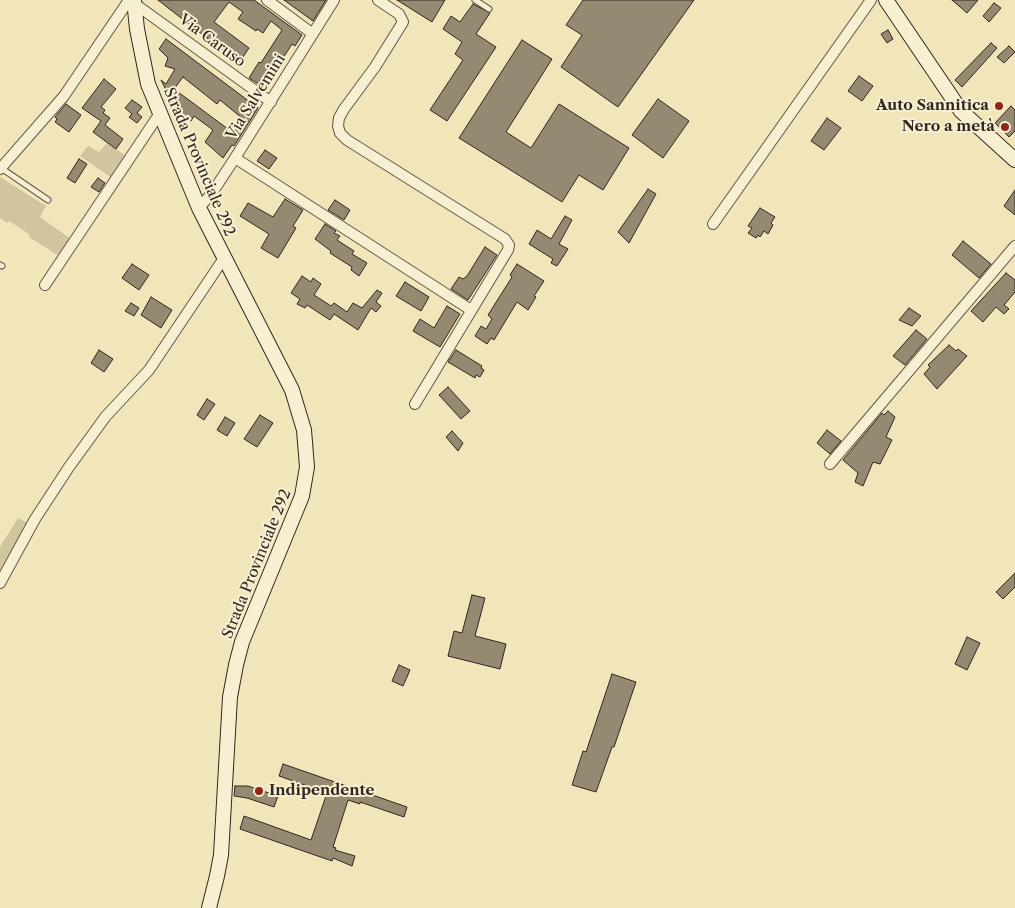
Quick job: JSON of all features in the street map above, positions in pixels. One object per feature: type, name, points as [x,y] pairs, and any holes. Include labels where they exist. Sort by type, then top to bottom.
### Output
[{"type":"street","points":[[267,0],[313,34]]},
{"type":"street","name":"Via Salvemini","points":[[199,208],[235,158],[334,0]]},
{"type":"street","points":[[378,0],[399,14],[402,22],[375,66],[344,109],[339,118],[338,126],[340,133],[347,140],[508,242],[508,250],[415,404]]},
{"type":"street","points":[[713,224],[871,0]]},
{"type":"street","points":[[886,0],[961,111],[1015,160]]},
{"type":"street","points":[[897,16],[898,0]]},
{"type":"street","points":[[0,168],[64,96],[133,1]]},
{"type":"street","name":"Strada Provinciale 292","points":[[133,1],[148,84],[199,208],[292,390],[304,430],[307,468],[302,496],[242,642],[236,665],[230,697],[223,833],[218,876],[209,908]]},
{"type":"street","name":"Via Caruso","points":[[133,1],[271,102]]},
{"type":"street","points":[[45,285],[160,112]]},
{"type":"street","points":[[235,158],[471,310]]},
{"type":"street","points":[[830,464],[1015,246]]},
{"type":"street","points":[[0,583],[35,519],[69,467],[106,416],[149,370],[224,258]]},
{"type":"lane","points":[[475,0],[489,9]]},
{"type":"lane","points":[[0,168],[48,200]]},
{"type":"shaded area","points":[[107,143],[126,156],[112,178],[80,156],[88,146],[99,152]]},
{"type":"shaded area","points":[[0,177],[46,206],[40,217],[71,239],[59,256],[29,237],[29,234],[9,221],[7,223],[0,218]]},
{"type":"shaded area","points":[[18,518],[28,523],[0,574],[0,547]]},
{"type":"building","points":[[158,0],[254,0],[302,35],[295,46],[292,44],[276,69],[278,71],[265,88],[249,78],[282,30],[271,21],[263,33],[257,29],[256,31],[238,19],[243,12],[229,2],[214,22],[249,48],[239,63]]},
{"type":"building","points":[[284,0],[326,0],[313,21]]},
{"type":"building","points":[[397,0],[445,0],[432,22]]},
{"type":"building","points":[[583,0],[694,0],[618,107],[561,67],[582,35],[566,25]]},
{"type":"building","points":[[952,0],[978,0],[967,13]]},
{"type":"building","points":[[994,3],[1001,8],[989,22],[983,16]]},
{"type":"building","points":[[473,4],[490,13],[476,34],[496,47],[447,121],[430,110],[463,60],[455,54],[462,42],[443,29],[451,16],[460,22]]},
{"type":"building","points":[[888,30],[893,39],[887,43],[881,34]]},
{"type":"building","points":[[166,39],[258,108],[234,146],[232,145],[223,158],[205,142],[213,130],[194,116],[191,121],[176,110],[161,80],[166,84],[175,69],[165,66],[168,58],[159,49]],"holes":[[[183,77],[217,104],[220,100],[242,118],[232,132],[174,89]]]},
{"type":"building","points":[[522,40],[552,59],[506,132],[531,148],[559,104],[629,148],[603,190],[579,175],[562,202],[459,138]]},
{"type":"building","points":[[991,43],[997,48],[962,87],[955,80]]},
{"type":"building","points":[[1009,46],[1015,52],[1004,63],[997,57]]},
{"type":"building","points":[[859,76],[873,86],[862,101],[848,91]]},
{"type":"building","points":[[104,79],[116,89],[101,107],[105,110],[103,113],[110,118],[105,125],[123,139],[116,149],[93,132],[101,121],[82,108]]},
{"type":"building","points":[[658,99],[689,121],[663,158],[632,135]]},
{"type":"building","points":[[132,100],[142,107],[137,113],[142,117],[137,123],[129,117],[132,114],[125,108]]},
{"type":"building","points":[[66,104],[81,115],[69,132],[55,122],[57,119],[55,117]]},
{"type":"building","points":[[1011,106],[1015,110],[1015,131],[1009,137],[995,123]]},
{"type":"building","points":[[827,118],[841,128],[824,150],[811,141]]},
{"type":"building","points":[[265,150],[277,158],[269,169],[257,161]]},
{"type":"building","points":[[79,159],[87,164],[75,183],[67,178]]},
{"type":"building","points":[[98,178],[105,183],[99,192],[91,187]]},
{"type":"building","points":[[648,189],[656,194],[629,243],[618,232]]},
{"type":"building","points":[[1015,190],[1015,215],[1004,206]]},
{"type":"building","points":[[285,199],[303,210],[293,226],[296,228],[278,258],[261,248],[269,234],[240,216],[248,203],[273,217]]},
{"type":"building","points":[[335,200],[350,210],[344,220],[328,210]]},
{"type":"building","points":[[760,208],[775,217],[768,234],[764,231],[760,237],[758,235],[756,238],[748,233],[752,228],[748,226]]},
{"type":"building","points":[[565,216],[572,220],[559,244],[568,249],[557,266],[551,263],[553,259],[529,244],[537,230],[551,239]]},
{"type":"building","points":[[325,224],[340,236],[337,240],[354,251],[352,254],[367,263],[359,276],[351,270],[352,267],[330,253],[331,251],[315,239]]},
{"type":"building","points":[[963,241],[991,264],[979,278],[952,255]]},
{"type":"building","points":[[485,247],[497,255],[468,300],[451,289],[459,277],[463,279],[467,276]]},
{"type":"building","points":[[132,264],[149,275],[139,290],[122,278]]},
{"type":"building","points":[[517,264],[544,281],[534,296],[536,297],[528,310],[517,302],[494,340],[491,338],[487,344],[475,336],[481,326],[486,329],[492,319],[488,315],[512,277],[510,275]]},
{"type":"building","points":[[1006,273],[1015,280],[1015,292],[1004,305],[1009,309],[1004,314],[996,307],[983,322],[971,311]]},
{"type":"building","points":[[302,276],[311,282],[313,278],[321,284],[314,295],[331,306],[334,303],[347,312],[353,303],[362,308],[377,290],[382,293],[376,302],[381,306],[376,312],[371,308],[358,330],[334,314],[330,320],[307,305],[305,308],[297,304],[300,299],[291,293]]},
{"type":"building","points":[[405,282],[429,297],[421,311],[396,296]]},
{"type":"building","points":[[151,297],[172,310],[161,328],[141,315]]},
{"type":"building","points":[[131,303],[139,308],[134,316],[125,311]]},
{"type":"building","points":[[447,306],[460,314],[440,347],[413,331],[420,319],[434,328]]},
{"type":"building","points":[[909,308],[921,316],[912,326],[899,320]]},
{"type":"building","points":[[916,330],[927,339],[905,365],[893,356]]},
{"type":"building","points":[[949,345],[967,356],[937,389],[924,374],[930,367],[928,365]]},
{"type":"building","points":[[99,350],[113,359],[104,372],[91,363]]},
{"type":"building","points":[[456,350],[482,366],[481,368],[484,370],[480,377],[476,375],[475,378],[448,362]]},
{"type":"building","points":[[448,387],[470,411],[461,419],[439,395]]},
{"type":"building","points":[[207,399],[215,404],[204,420],[197,415]]},
{"type":"building","points":[[888,411],[895,417],[886,437],[892,440],[880,464],[873,462],[863,486],[855,482],[858,473],[843,460],[882,413],[884,415]]},
{"type":"building","points":[[260,415],[273,423],[257,447],[244,439]]},
{"type":"building","points":[[225,417],[235,423],[227,436],[217,430]]},
{"type":"building","points":[[827,430],[841,441],[830,454],[817,443]]},
{"type":"building","points":[[452,431],[463,443],[458,451],[446,437]]},
{"type":"building","points":[[1015,573],[1015,587],[1003,599],[996,592]]},
{"type":"building","points":[[472,595],[485,598],[475,636],[506,644],[500,669],[448,656],[454,631],[462,633]]},
{"type":"building","points":[[967,637],[980,643],[967,670],[955,664]]},
{"type":"building","points":[[399,665],[410,670],[403,686],[392,681]]},
{"type":"building","points":[[612,674],[636,682],[614,747],[612,747],[596,792],[572,785],[583,751],[586,752]]},
{"type":"building","points":[[283,764],[407,807],[404,817],[360,802],[360,804],[348,800],[333,847],[336,848],[335,850],[355,856],[352,866],[333,858],[332,861],[240,829],[244,816],[311,840],[327,793],[279,776]]},
{"type":"building","points":[[235,786],[248,786],[278,796],[274,807],[247,798],[234,796]]},
{"type":"place","name":"Auto Sannitica","points":[[999,106]]},
{"type":"place","name":"Nero a metà","points":[[1005,127]]},
{"type":"place","name":"Indipendente","points":[[259,791]]}]
